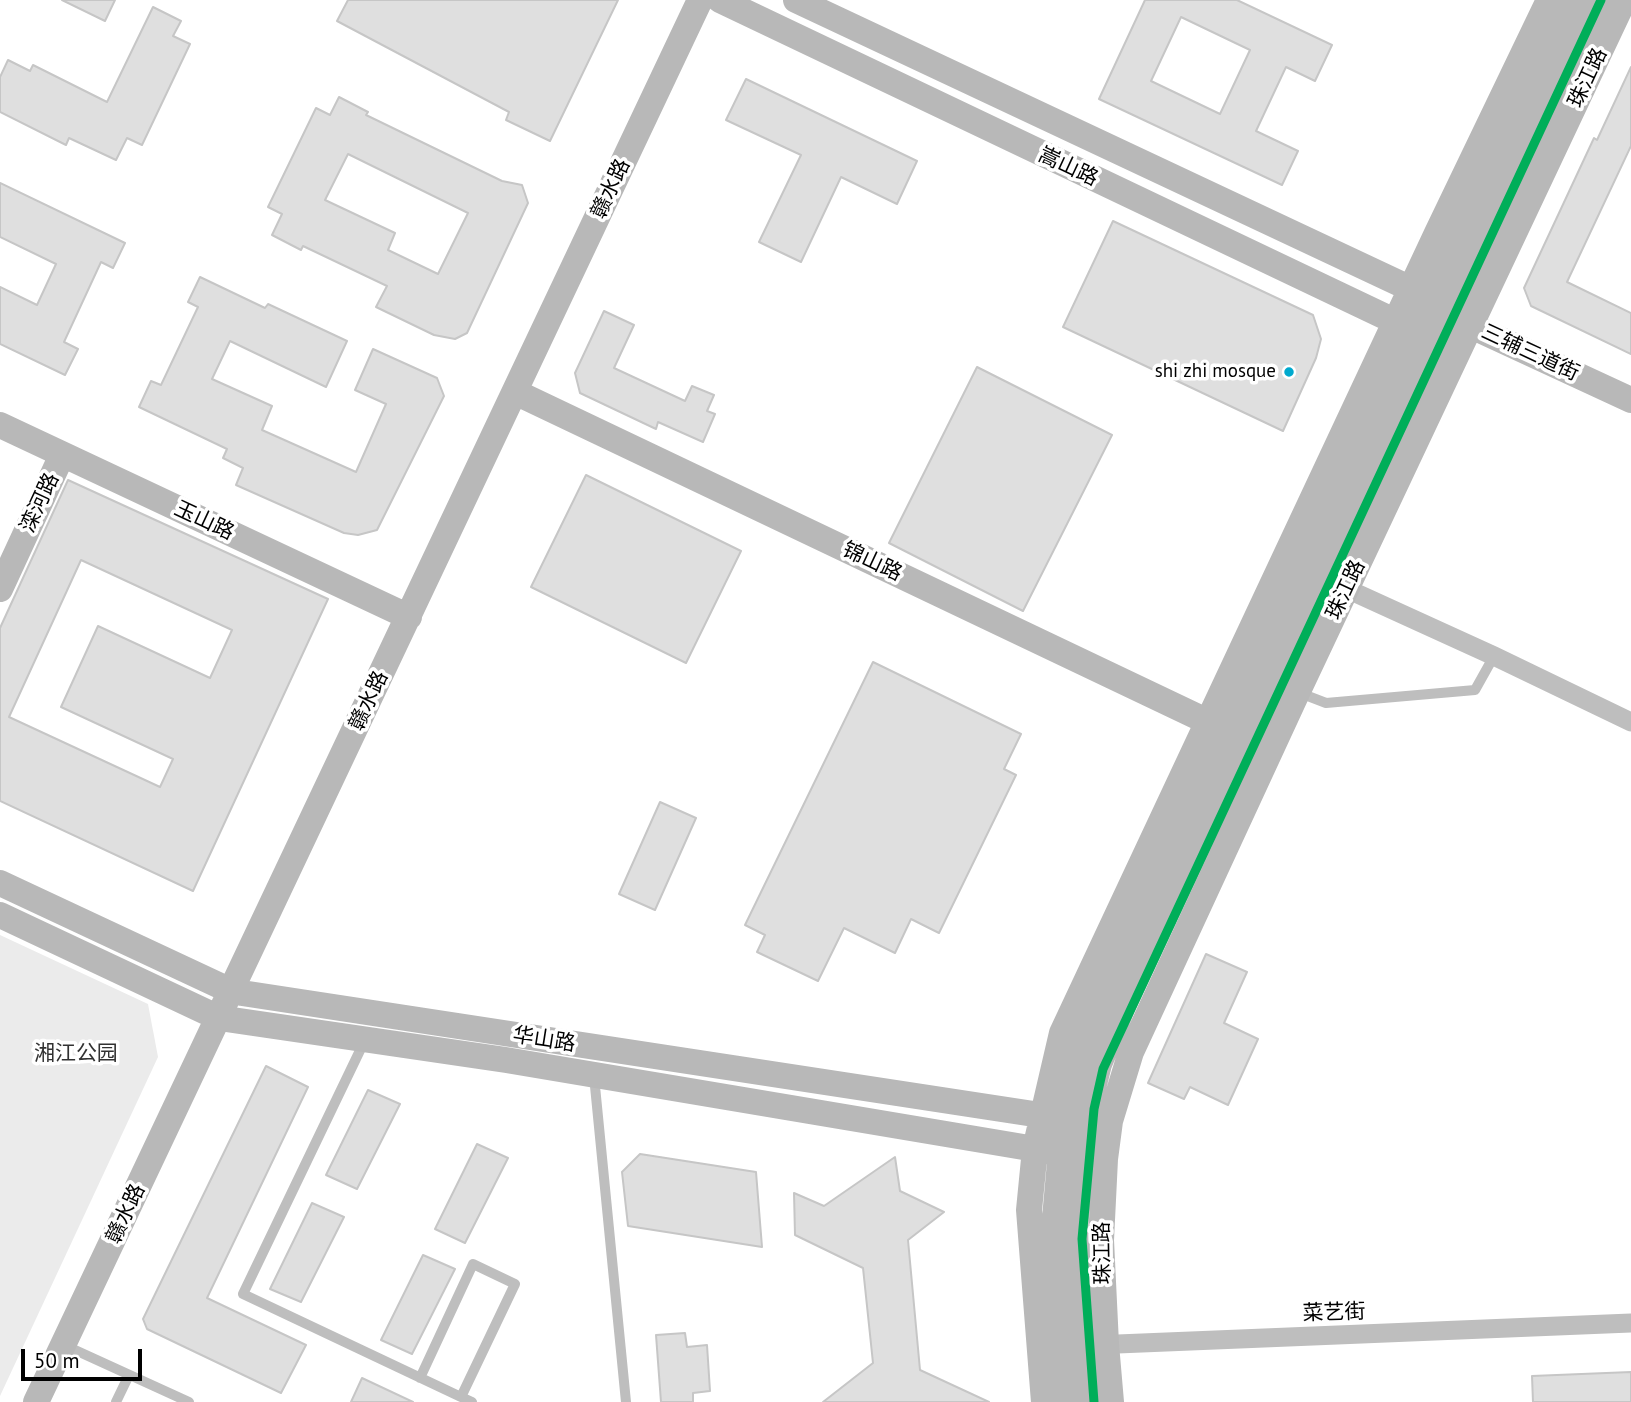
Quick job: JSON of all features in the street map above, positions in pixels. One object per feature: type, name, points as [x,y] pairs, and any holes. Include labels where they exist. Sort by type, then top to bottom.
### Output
[{"type":"main road","name":"赣水路","points":[[36,1402],[400,655],[700,0]]},
{"type":"main road","name":"赣水路","points":[[237,992],[409,617],[713,0]]},
{"type":"main road","name":"嵩山路","points":[[720,0],[1406,327]]},
{"type":"main road","name":"嵩山路","points":[[796,0],[1438,307]]},
{"type":"main road","name":"珠江路","points":[[1068,1402],[1073,1347],[1101,1240],[1070,1154],[1076,1120],[1121,1080],[1285,688],[1335,583],[1549,0]]},
{"type":"main road","name":"珠江路","points":[[1438,307],[1572,0]]},
{"type":"main road","name":"珠江路","points":[[1438,307],[1597,0]]},
{"type":"main road","name":"珠江路","points":[[1087,1402],[1073,1347],[1054,1229],[1076,1120],[1076,1070],[1090,1031],[1219,727],[1406,327],[1438,307],[1624,0]]},
{"type":"main road","name":"三辅三道街","points":[[1438,307],[1631,400]]},
{"type":"main road","name":"锦山路","points":[[519,395],[1219,727]]},
{"type":"main road","name":"玉山路","points":[[0,425],[409,617]]},
{"type":"main road","name":"滦河路","points":[[0,589],[62,455]]},
{"type":"main road","name":"华山路","points":[[0,883],[237,992],[1076,1120]]},
{"type":"main road","name":"华山路","points":[[0,915],[224,1019],[594,1075],[1070,1154]]},
{"type":"main road","name":"赣水路","points":[[51,1402],[224,1019]]},
{"type":"main road","name":"珠江路","points":[[1044,1402],[1073,1347]]},
{"type":"main road","name":"珠江路","points":[[1073,1347],[1111,1402]]},
{"type":"street","points":[[1335,583],[1631,722]]},
{"type":"street","name":"菜艺街","points":[[1073,1347],[1631,1324]]},
{"type":"lane","points":[[1285,688],[1326,703],[1475,690],[1494,656]]},
{"type":"lane","points":[[365,1040],[243,1294],[472,1402]]},
{"type":"lane","points":[[594,1075],[626,1402]]},
{"type":"lane","points":[[420,1378],[473,1264],[515,1284],[461,1397]]},
{"type":"lane","points":[[75,1350],[189,1402]]},
{"type":"lane","points":[[118,1402],[129,1375]]},
{"type":"green space","name":"湘江公园","points":[[0,935],[148,1004],[158,1057],[0,1396]]},
{"type":"building","points":[[62,0],[115,0],[105,21]]},
{"type":"building","points":[[348,0],[618,0],[550,141],[506,120],[509,112],[337,21]]},
{"type":"building","points":[[1145,0],[1237,0],[1332,45],[1315,81],[1286,67],[1256,131],[1298,151],[1282,185],[1099,99]],"holes":[[[1181,17],[1250,50],[1220,114],[1151,81]]]},
{"type":"building","points":[[153,7],[181,21],[173,36],[190,44],[142,145],[127,138],[116,160],[69,138],[66,145],[0,112],[0,77],[8,60],[30,71],[33,65],[107,102]]},
{"type":"building","points":[[1631,67],[1631,146],[1567,282],[1631,313],[1631,354],[1531,306],[1524,288],[1594,138],[1597,140]]},
{"type":"building","points":[[746,79],[917,161],[897,204],[841,177],[801,262],[759,242],[801,155],[726,120]]},
{"type":"building","points":[[339,97],[368,112],[366,115],[502,181],[522,185],[528,203],[467,333],[455,339],[434,335],[376,307],[387,286],[303,246],[301,250],[272,235],[282,214],[268,207],[316,108],[330,115]],"holes":[[[348,154],[468,213],[438,274],[388,250],[395,233],[325,200]]]},
{"type":"building","points":[[0,183],[125,243],[113,268],[101,262],[64,342],[78,349],[65,375],[0,344],[0,287],[37,305],[56,264],[0,237]]},
{"type":"building","points":[[1113,221],[1313,315],[1321,339],[1316,358],[1283,431],[1063,327]]},
{"type":"building","points":[[200,277],[265,308],[268,304],[347,341],[326,387],[230,341],[212,379],[272,406],[262,430],[356,472],[386,404],[355,390],[373,349],[437,378],[444,396],[377,530],[358,535],[344,533],[236,485],[243,468],[223,458],[227,449],[139,407],[151,381],[161,385],[198,307],[188,302]]},
{"type":"building","points":[[604,311],[634,325],[614,368],[685,401],[692,386],[714,395],[707,411],[715,414],[703,442],[658,422],[656,429],[580,393],[575,373]]},
{"type":"building","points":[[977,367],[1112,435],[1023,611],[889,543]]},
{"type":"building","points":[[586,475],[741,551],[686,663],[531,587]]},
{"type":"building","points":[[68,480],[328,599],[193,891],[0,801],[0,628]],"holes":[[[81,560],[232,630],[210,678],[98,626],[61,707],[173,759],[160,787],[9,717]]]},
{"type":"building","points":[[873,662],[1021,734],[1004,769],[1016,775],[939,933],[911,919],[895,953],[844,928],[818,981],[757,952],[765,935],[745,925]]},
{"type":"building","points":[[660,802],[696,818],[655,910],[619,894]]},
{"type":"building","points":[[1206,954],[1247,972],[1224,1023],[1258,1039],[1228,1105],[1190,1087],[1184,1099],[1148,1083]]},
{"type":"building","points":[[266,1066],[308,1087],[207,1298],[306,1345],[281,1393],[147,1329],[143,1319]]},
{"type":"building","points":[[368,1090],[400,1104],[357,1189],[326,1175]]},
{"type":"building","points":[[477,1144],[508,1158],[465,1243],[435,1229]]},
{"type":"building","points":[[640,1154],[756,1172],[762,1247],[628,1226],[622,1172]]},
{"type":"building","points":[[895,1157],[900,1191],[944,1212],[908,1240],[920,1370],[989,1402],[823,1402],[873,1363],[863,1268],[795,1235],[794,1193],[824,1206]]},
{"type":"building","points":[[312,1203],[344,1217],[301,1302],[270,1289]]},
{"type":"building","points":[[423,1255],[455,1269],[412,1354],[381,1340]]},
{"type":"building","points":[[685,1333],[687,1347],[707,1345],[710,1391],[693,1393],[693,1402],[661,1402],[656,1335]]},
{"type":"building","points":[[1631,1372],[1631,1402],[1533,1402],[1532,1376]]},
{"type":"building","points":[[362,1378],[413,1402],[351,1402]]},
{"type":"transit line","points":[[1094,1402],[1082,1239],[1094,1109],[1103,1069],[1601,0]]},
{"type":"place","name":"shi zhi mosque","points":[[1289,372]]}]
